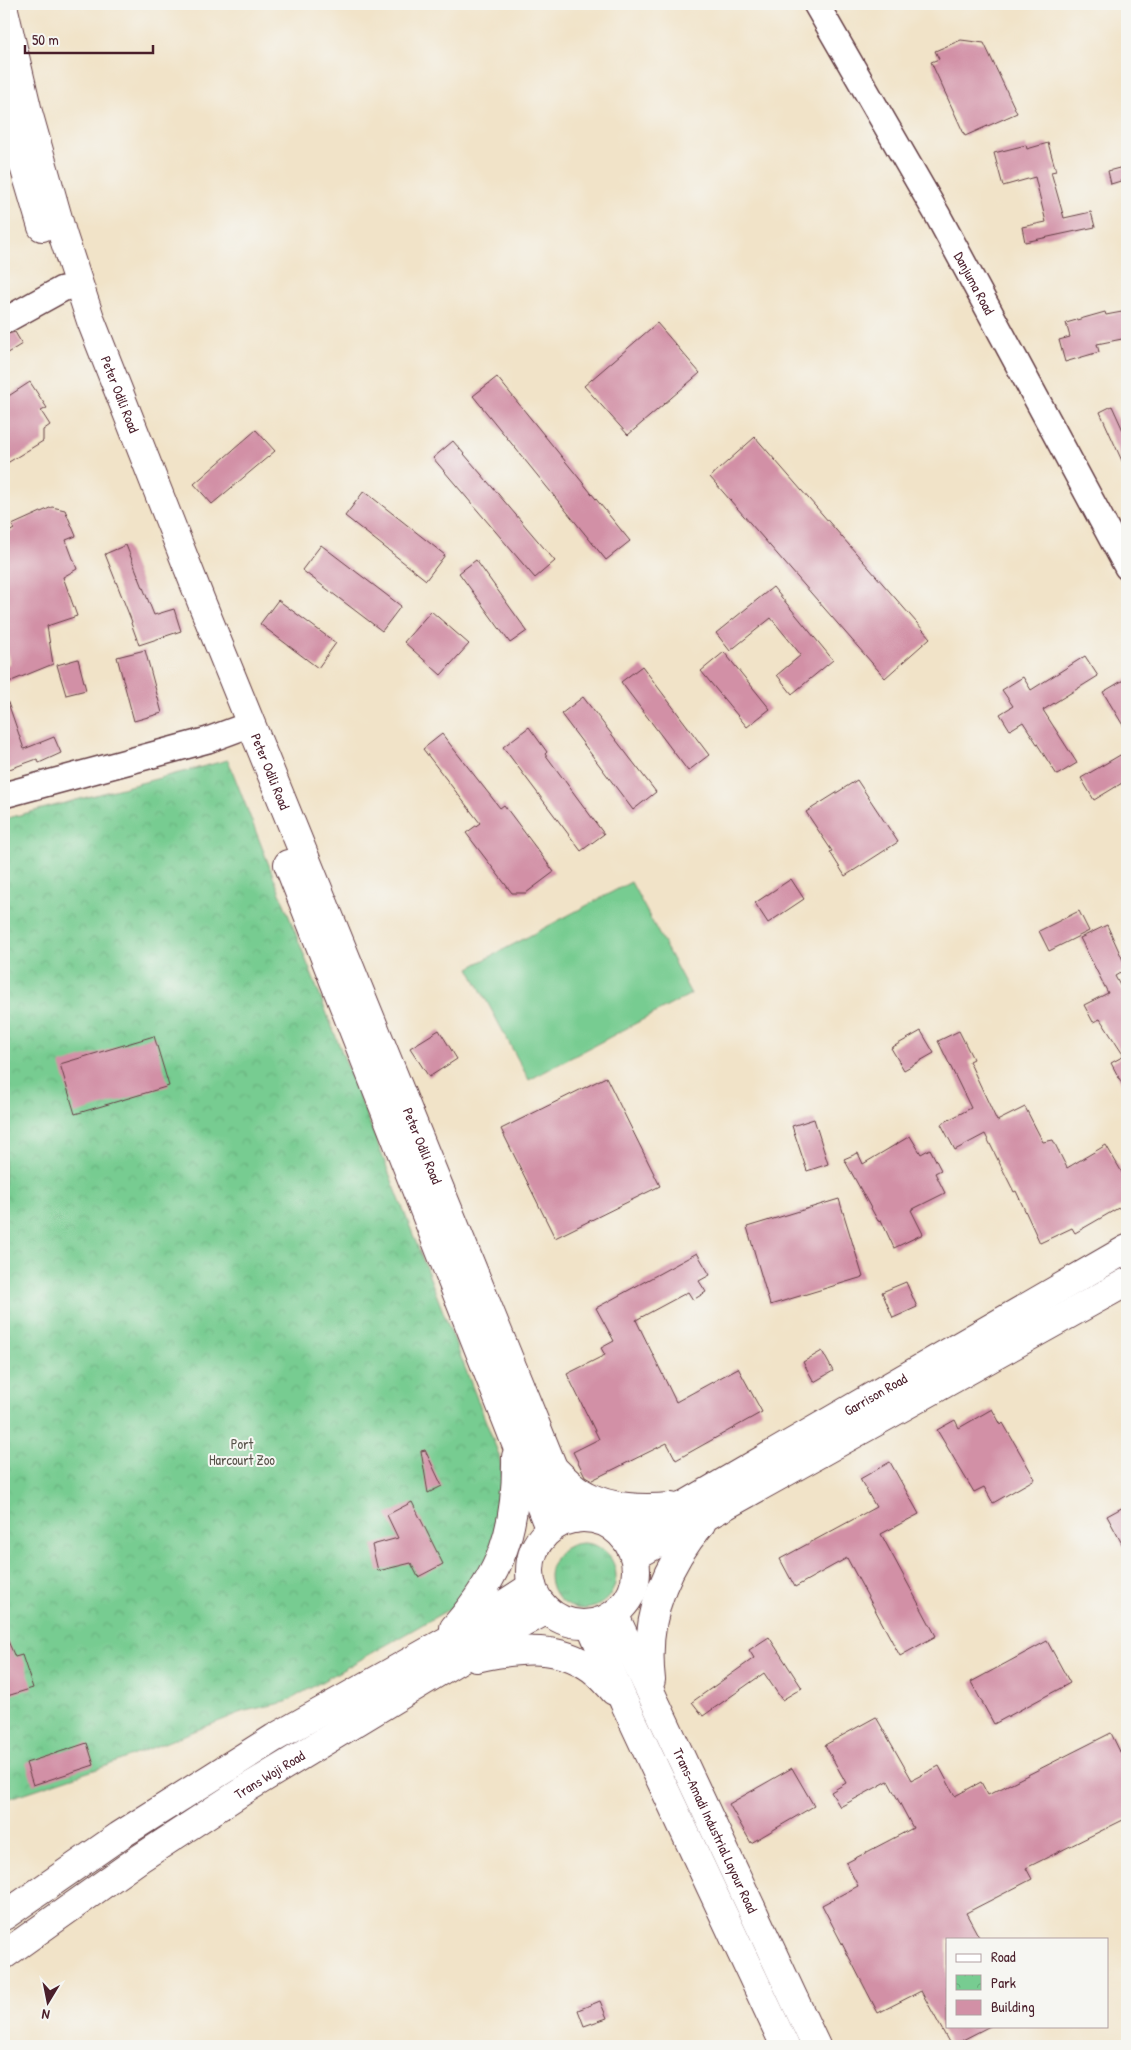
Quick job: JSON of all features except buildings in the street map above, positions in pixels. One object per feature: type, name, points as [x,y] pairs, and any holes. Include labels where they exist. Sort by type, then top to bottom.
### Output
[{"type":"main road","name":"Peter Odili Road","points":[[4,10],[28,112],[91,320],[243,728],[515,1441],[561,1523]]},
{"type":"main road","name":"Peter Odili Road","points":[[4,99],[8,128],[62,289],[160,548],[243,728],[551,1467],[561,1523]]},
{"type":"main road","name":"Garrison Road","points":[[628,1546],[682,1506],[1127,1249]]},
{"type":"main road","name":"Garrison Road","points":[[628,1546],[708,1516],[1127,1282]]},
{"type":"main road","points":[[446,1655],[496,1568],[508,1536],[516,1491],[515,1441]]},
{"type":"main road","points":[[551,1467],[587,1496],[606,1503],[647,1509],[682,1506]]},
{"type":"main road","points":[[653,1699],[649,1663],[649,1639],[656,1604],[669,1570],[688,1539],[708,1516]]},
{"type":"main road","points":[[586,1518],[604,1522],[628,1546],[635,1582],[630,1597],[602,1619],[572,1623],[545,1611],[534,1594],[529,1576],[531,1558],[538,1540],[561,1523],[586,1518]]},
{"type":"main road","name":"Trans Woji Road","points":[[4,1955],[139,1859],[446,1655],[532,1586]]},
{"type":"main road","name":"Trans Woji Road","points":[[4,1916],[119,1836],[274,1738],[446,1655],[545,1611]]},
{"type":"main road","name":"Trans-Amadi Industrial Layour Road","points":[[602,1619],[653,1699],[816,2046]]},
{"type":"main road","name":"Trans-Amadi Industrial Layour Road","points":[[602,1619],[624,1702],[785,2046]]},
{"type":"main road","points":[[446,1655],[526,1650],[549,1652],[571,1657],[587,1665],[624,1702]]},
{"type":"street","name":"Danjuma Road","points":[[816,4],[937,214],[1127,567]]},
{"type":"street","points":[[4,321],[62,289]]},
{"type":"street","points":[[4,796],[200,742],[243,728]]},
{"type":"green space","name":"Port Harcourt Zoo","points":[[228,760],[499,1455],[506,1496],[491,1555],[476,1580],[453,1607],[286,1702],[245,1711],[106,1766],[4,1800],[4,819]]},
{"type":"green space","points":[[631,882],[691,994],[529,1080],[469,968]]},
{"type":"green space","points":[[583,1543],[596,1546],[606,1553],[613,1563],[616,1576],[613,1589],[606,1599],[596,1606],[583,1609],[570,1606],[560,1599],[553,1589],[550,1576],[553,1563],[560,1553],[570,1546]]}]
